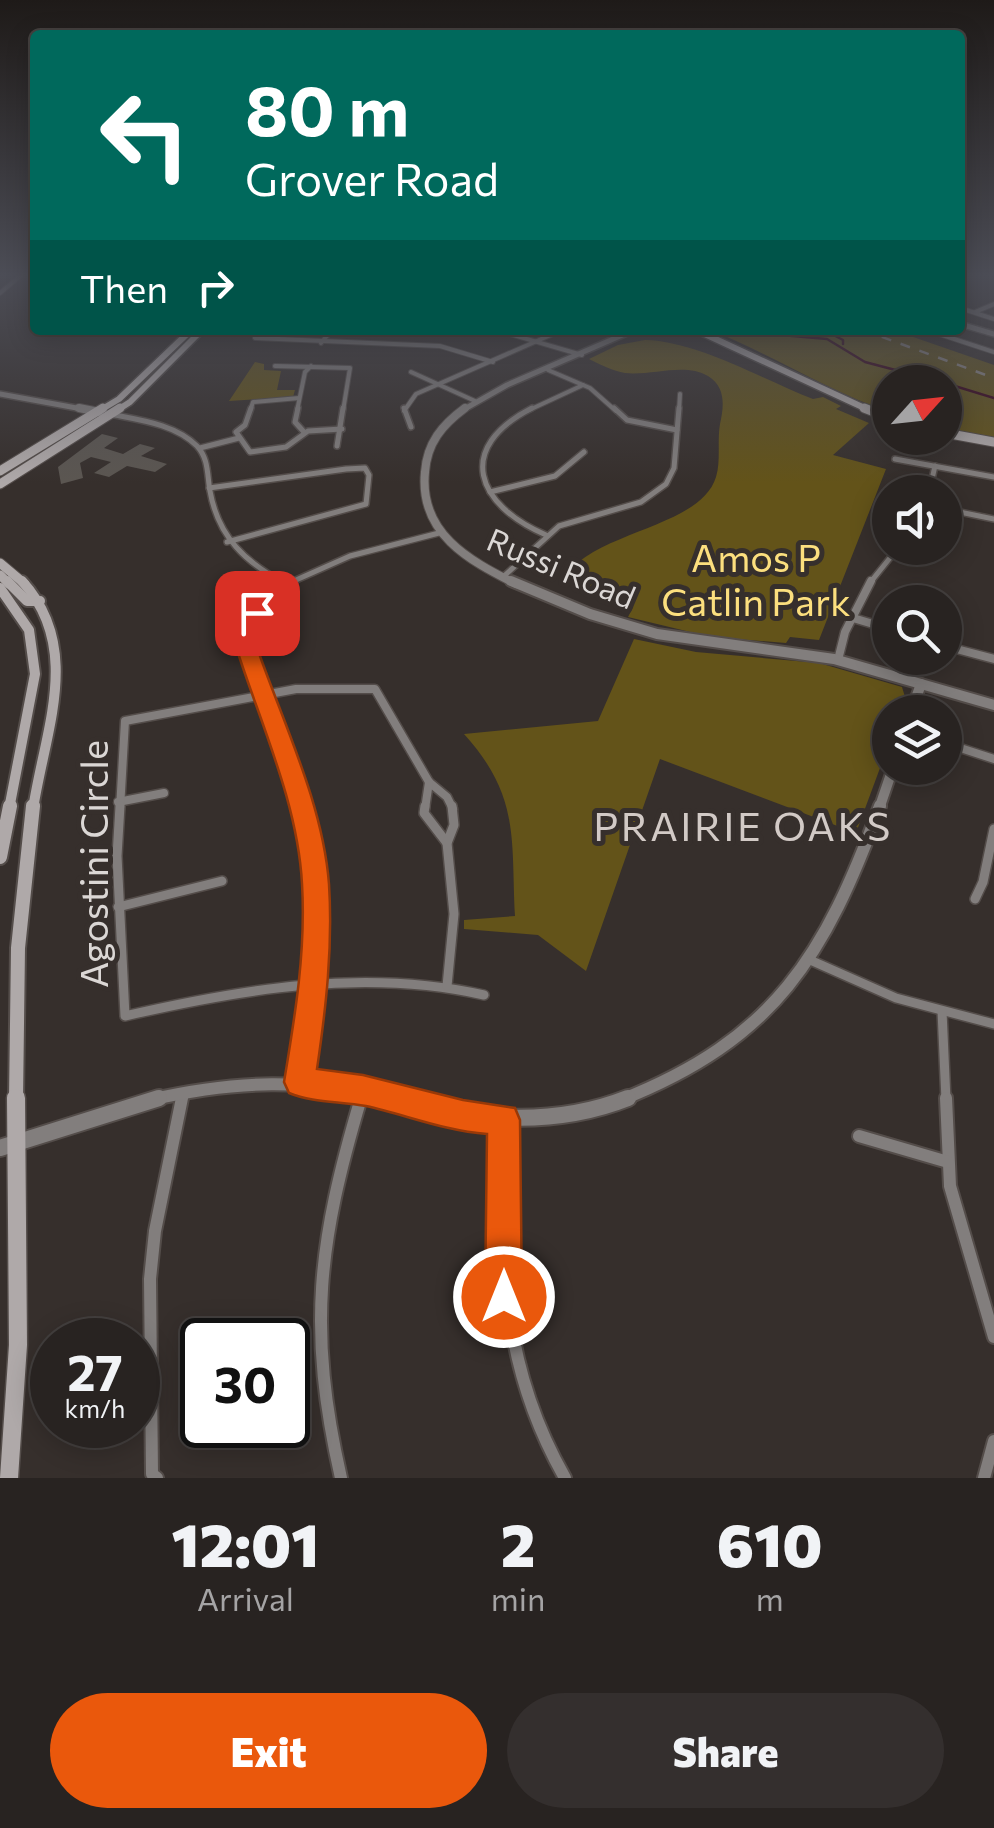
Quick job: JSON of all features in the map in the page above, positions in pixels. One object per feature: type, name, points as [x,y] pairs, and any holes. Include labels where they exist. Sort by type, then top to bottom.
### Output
[{"type":"main road","points":[[0,471],[99,412],[133,386],[174,345]]},
{"type":"main road","points":[[2,483],[113,414],[157,378],[188,345]]},
{"type":"main road","points":[[731,345],[872,411]]},
{"type":"main road","points":[[157,378],[158,369],[167,359],[160,357]]},
{"type":"main road","points":[[962,436],[994,442]]},
{"type":"main road","points":[[2,483],[7,475],[33,458],[29,454]]},
{"type":"main road","points":[[0,563],[40,601],[55,636],[58,668],[38,783],[18,946],[20,1330],[9,1478]]},
{"type":"main road","points":[[0,576],[27,602],[40,601]]},
{"type":"main road","points":[[0,588],[23,618],[35,657],[33,692],[0,858]]},
{"type":"street","points":[[399,345],[440,346],[493,362]]},
{"type":"street","points":[[410,427],[403,414],[405,405],[416,394],[529,345]]},
{"type":"street","points":[[553,345],[582,355]]},
{"type":"street","name":"Russi Road","points":[[603,345],[475,401],[438,431],[425,459],[426,504],[440,533],[462,553],[503,577],[654,634],[838,660],[994,705]]},
{"type":"street","points":[[275,366],[350,368],[337,446]]},
{"type":"street","points":[[304,432],[294,424],[310,366]]},
{"type":"street","points":[[548,370],[583,385],[628,420],[677,430]]},
{"type":"street","points":[[411,372],[475,401]]},
{"type":"street","points":[[546,534],[514,518],[490,492],[482,463],[490,437],[519,414],[583,385]]},
{"type":"street","points":[[0,394],[168,428],[202,450],[209,488],[227,542],[249,564],[286,584]]},
{"type":"street","points":[[503,577],[546,534],[578,518],[632,505],[662,489],[672,474],[680,394]]},
{"type":"street","points":[[299,398],[253,402],[245,425],[236,432],[250,452],[282,448],[304,432],[342,429]]},
{"type":"street","points":[[202,450],[241,440]]},
{"type":"street","points":[[490,492],[560,474],[576,464],[584,452]]},
{"type":"street","points":[[895,459],[994,477]]},
{"type":"street","points":[[933,475],[934,466]]},
{"type":"street","points":[[209,488],[346,469],[365,468],[369,475],[366,504],[227,542]]},
{"type":"street","points":[[962,513],[994,519]]},
{"type":"street","points":[[300,1082],[315,986],[318,925],[310,842],[302,807],[249,656],[250,630],[263,605],[286,584],[320,566],[440,533]]},
{"type":"street","points":[[838,660],[842,638],[881,565]]},
{"type":"street","points":[[853,618],[872,624]]},
{"type":"street","points":[[962,651],[994,659]]},
{"type":"street","points":[[917,695],[921,684]]},
{"type":"street","points":[[263,695],[322,686],[375,689],[429,782],[447,797],[454,810],[454,825],[447,843],[454,914],[448,986]]},
{"type":"street","name":"Agostini Circle","points":[[263,695],[125,720],[118,802],[118,907],[125,1016],[216,996],[315,986]]},
{"type":"street","points":[[962,749],[994,759]]},
{"type":"street","points":[[429,782],[424,812],[447,843]]},
{"type":"street","points":[[0,1148],[182,1092],[245,1083],[300,1082],[363,1090],[448,1113],[504,1120],[592,1108],[652,1088],[694,1068],[762,1018],[810,960],[887,785]]},
{"type":"street","points":[[118,802],[164,793]]},
{"type":"street","points":[[975,899],[983,882],[994,829]]},
{"type":"street","points":[[118,907],[222,881]]},
{"type":"street","points":[[810,960],[864,986],[994,1024]]},
{"type":"street","points":[[315,986],[403,982],[448,986],[484,995]]},
{"type":"street","points":[[942,1011],[948,1162],[954,1208],[994,1336]]},
{"type":"street","points":[[341,1478],[320,1370],[319,1270],[331,1195],[363,1090]]},
{"type":"street","points":[[156,1478],[152,1474],[152,1250],[176,1152],[182,1092]]},
{"type":"street","points":[[504,1120],[504,1297],[509,1341],[531,1416],[565,1478]]},
{"type":"street","points":[[859,1136],[948,1162]]},
{"type":"street","points":[[984,1478],[994,1441]]},
{"type":"green space","points":[[618,345],[677,345],[813,399],[823,397],[841,406],[836,409],[869,423],[833,455],[886,469],[884,475],[872,475],[872,505],[819,640],[790,637],[786,643],[711,637],[628,617],[633,607],[561,581],[576,564],[596,551],[689,508],[706,494],[718,464],[723,404],[714,380],[689,370],[625,373],[589,359]]},
{"type":"green space","points":[[744,345],[936,345],[994,365],[994,437],[962,431],[962,365],[872,365],[872,405]]},
{"type":"green space","points":[[255,362],[264,364],[264,370],[281,371],[277,390],[295,390],[293,397],[229,401]]},
{"type":"green space","name":"Amos P Catlin Park","points":[[634,639],[696,652],[819,663],[902,687],[904,695],[872,695],[874,785],[856,833],[660,759],[586,971],[538,935],[464,929],[464,920],[515,916],[512,840],[504,798],[482,756],[464,734],[598,721]]},
{"type":"building","points":[[102,434],[118,438],[104,448],[123,454],[140,444],[155,448],[141,456],[167,464],[155,472],[127,466],[109,477],[94,473],[111,462],[91,457],[80,463],[83,478],[61,484],[58,467]]},
{"type":"waterway","points":[[837,345],[876,365]]},
{"type":"waterway","points":[[962,388],[994,398]]},
{"type":"railway","points":[[904,345],[994,378]]},
{"type":"district","name":"PRAIRIE OAKS","points":[[743,827]]},
{"type":"route","points":[[257,613],[248,638],[249,656],[302,807],[316,882],[315,986],[300,1082],[363,1090],[434,1110],[504,1120],[504,1297]]}]
